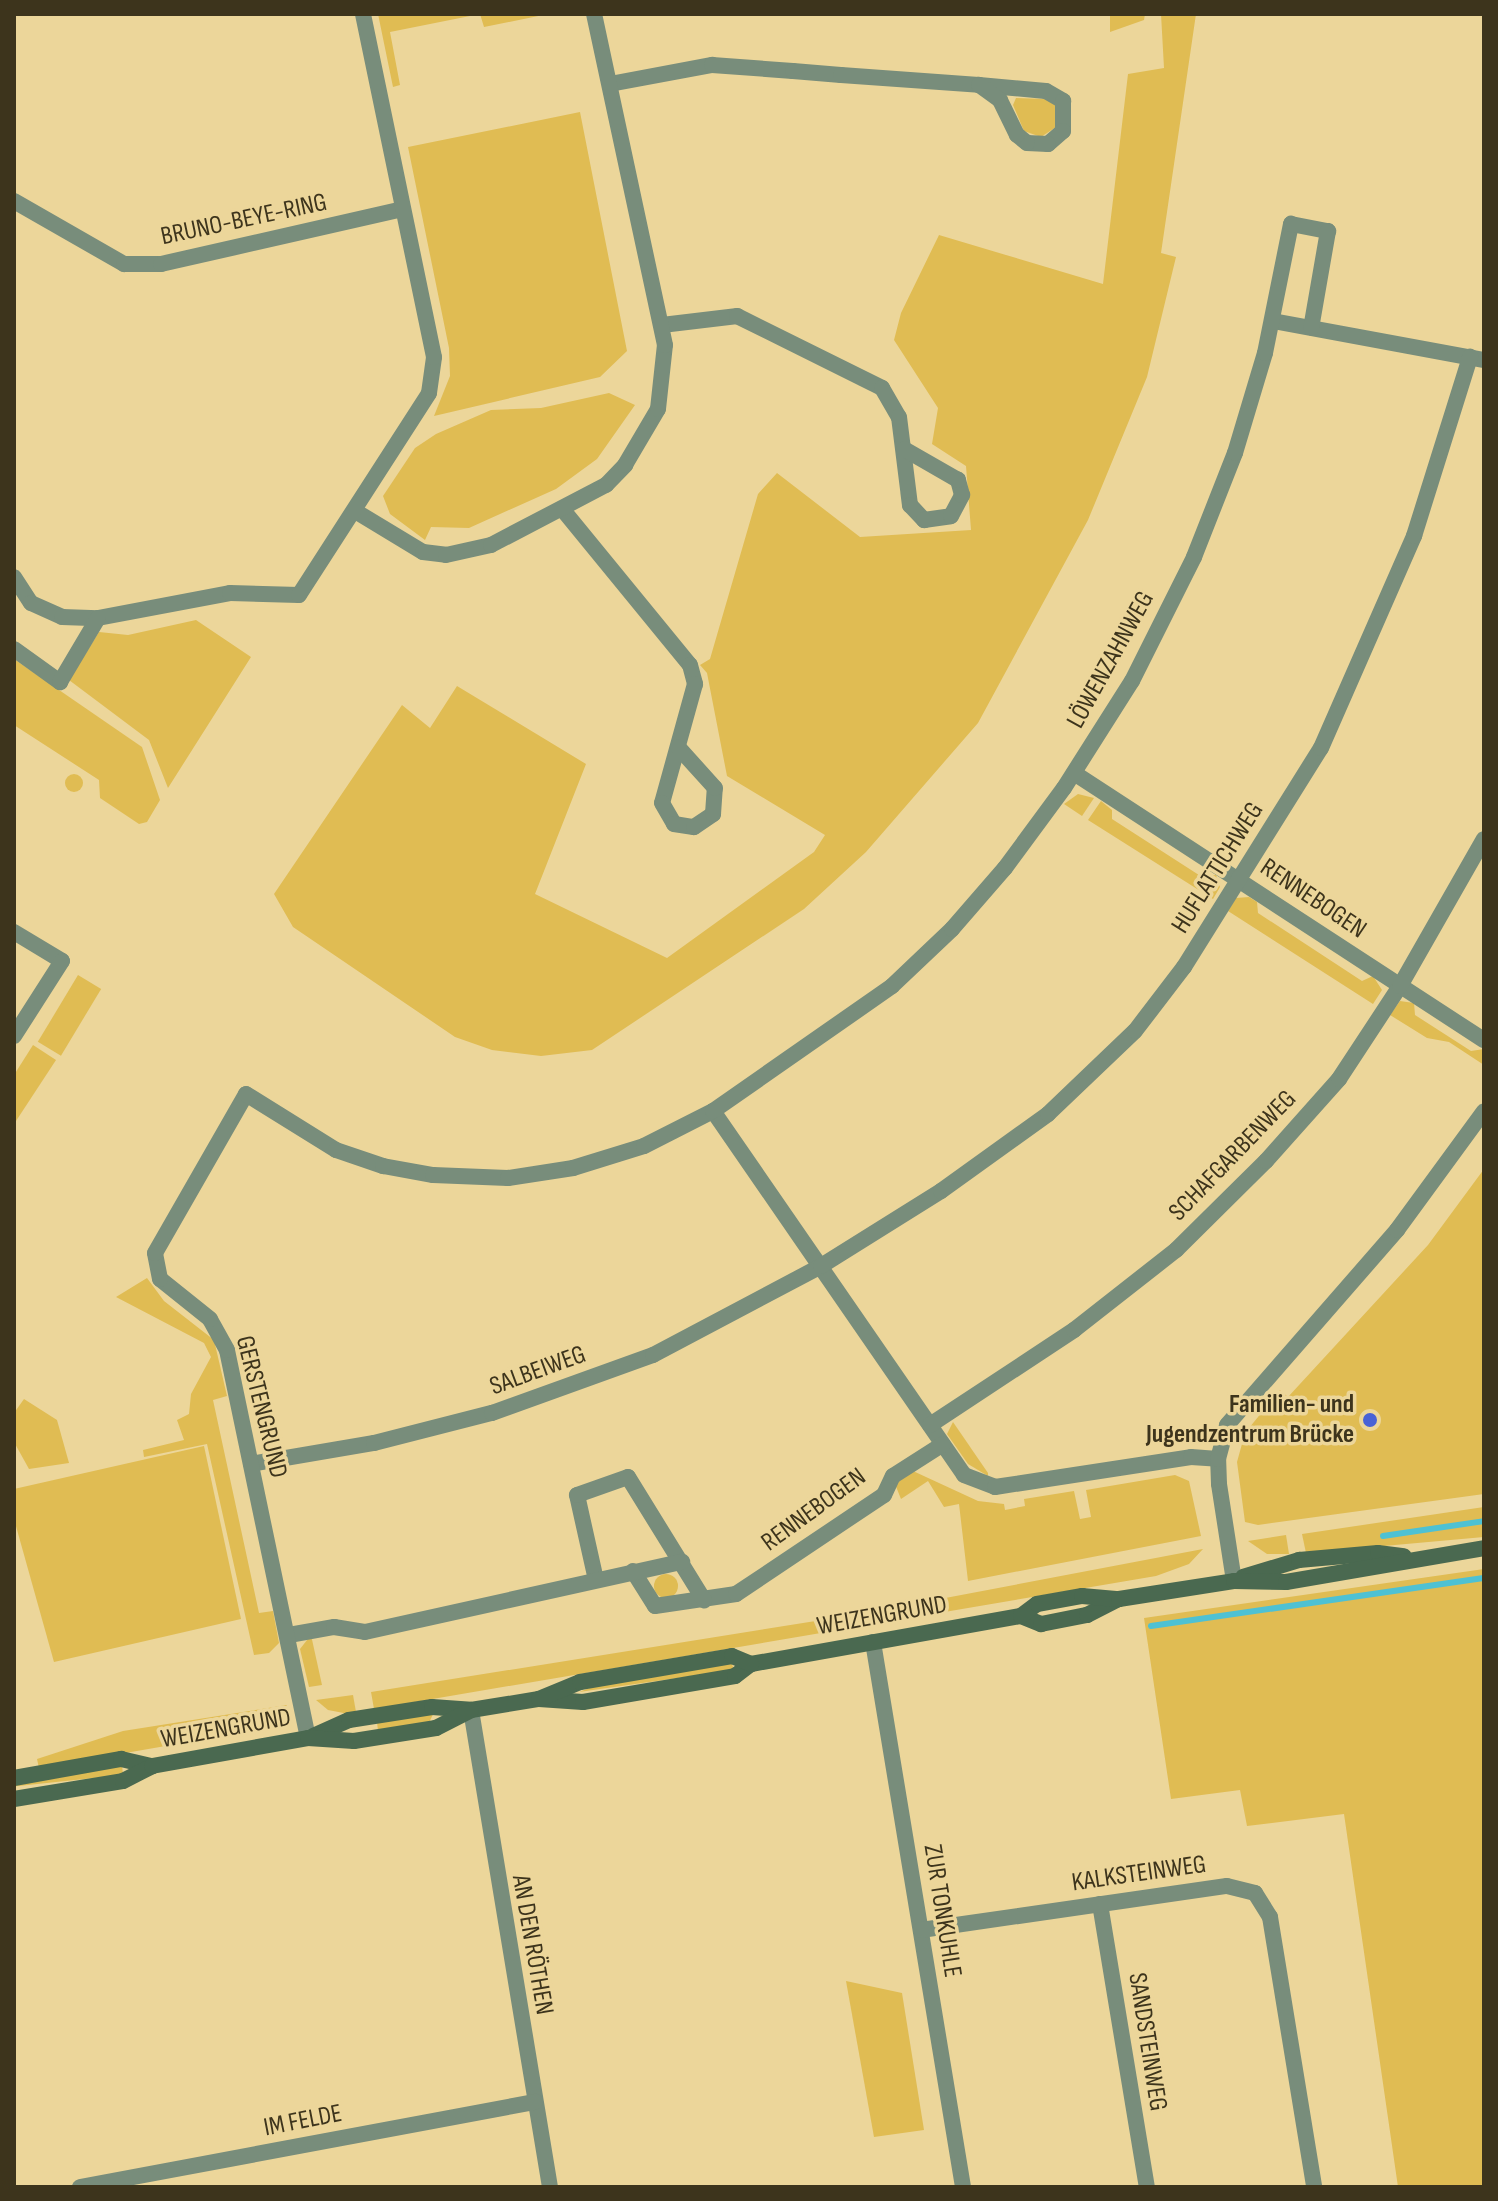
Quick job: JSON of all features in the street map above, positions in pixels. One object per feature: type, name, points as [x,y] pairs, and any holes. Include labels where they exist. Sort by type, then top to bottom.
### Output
[{"type":"main road","name":"WEIZENGRUND","points":[[14,1799],[123,1781],[152,1766],[308,1738],[354,1741],[436,1728],[471,1710],[539,1699],[583,1702],[735,1676],[751,1664],[1021,1616],[1041,1624],[1087,1615],[1119,1599],[1234,1581],[1282,1562],[1337,1555],[1418,1558],[1484,1548]]},
{"type":"main road","name":"WEIZENGRUND","points":[[14,1778],[121,1759],[152,1766]]},
{"type":"street","points":[[14,577],[31,603],[62,617],[98,618],[230,593],[299,595],[429,393],[434,357],[363,14]]},
{"type":"street","points":[[355,511],[423,552],[446,555],[491,545],[606,485],[625,465],[658,409],[666,367],[662,325],[594,14]]},
{"type":"street","points":[[610,84],[712,65],[979,85],[1060,96],[1067,113],[1063,131],[1048,144],[1027,143],[1017,135],[1000,100],[979,85]]},
{"type":"street","name":"BRUNO-BEYE-RING","points":[[14,201],[85,246],[124,264],[211,256],[403,209]]},
{"type":"street","name":"LÖWENZAHNWEG","points":[[246,1094],[336,1150],[433,1175],[508,1178],[573,1168],[644,1146],[713,1111],[924,958],[1005,868],[1074,773],[1132,681],[1204,534],[1245,422],[1273,321],[1291,224],[1328,231],[1311,328]]},
{"type":"street","points":[[662,325],[737,316],[882,388],[896,406],[914,512],[932,521],[951,516],[962,495],[958,480],[904,449]]},
{"type":"street","points":[[1273,321],[1477,359]]},
{"type":"street","name":"HUFLATTICHWEG","points":[[821,1266],[941,1191],[1048,1114],[1135,1031],[1241,880],[1321,748],[1414,536],[1477,359]]},
{"type":"street","points":[[563,510],[690,665],[695,684],[662,803],[674,824],[694,827],[713,814],[715,788],[678,747]]},
{"type":"street","points":[[14,649],[60,682],[98,618]]},
{"type":"street","name":"RENNEBOGEN","points":[[1074,773],[1484,1040]]},
{"type":"street","name":"SCHAFGARBENWEG","points":[[930,1425],[1074,1330],[1176,1250],[1339,1079],[1400,986],[1484,839]]},
{"type":"street","points":[[14,932],[62,961],[14,1036]]},
{"type":"street","name":"GERSTENGRUND","points":[[246,1094],[155,1253],[160,1279],[210,1319],[227,1350],[289,1635],[308,1738]]},
{"type":"street","points":[[713,1111],[964,1475],[995,1487],[1191,1457],[1218,1459]]},
{"type":"street","points":[[1234,1581],[1218,1459],[1238,1407],[1348,1289],[1484,1111]]},
{"type":"street","name":"SALBEIWEG","points":[[251,1464],[374,1443],[492,1413],[653,1355],[821,1266]]},
{"type":"street","name":"RENNEBOGEN","points":[[704,1600],[736,1594],[884,1495],[893,1476],[943,1444]]},
{"type":"street","points":[[596,1580],[577,1495],[628,1477],[704,1600],[655,1606],[633,1571]]},
{"type":"street","points":[[289,1635],[334,1627],[365,1632],[682,1562]]},
{"type":"street","name":"ZUR TONKUHLE","points":[[873,1642],[963,2187]]},
{"type":"street","name":"AN DEN RÖTHEN","points":[[471,1710],[550,2187]]},
{"type":"street","name":"KALKSTEINWEG","points":[[921,1930],[1227,1886],[1255,1893],[1270,1917],[1314,2187]]},
{"type":"street","name":"SANDSTEINWEG","points":[[1100,1904],[1147,2187]]},
{"type":"street","name":"IM FELDE","points":[[80,2187],[535,2102]]},
{"type":"shaded area","points":[[378,14],[480,14],[390,32],[400,85],[393,87]]},
{"type":"shaded area","points":[[480,14],[548,14],[484,27]]},
{"type":"shaded area","points":[[1110,14],[1145,14],[1144,20],[1110,32]]},
{"type":"shaded area","points":[[1161,14],[1196,14],[1161,253],[1176,257],[1147,377],[1088,520],[978,723],[866,852],[804,909],[592,1050],[541,1056],[492,1050],[455,1037],[293,927],[274,894],[402,705],[430,728],[457,686],[586,764],[535,894],[667,958],[814,852],[825,835],[727,776],[707,673],[700,665],[710,659],[758,494],[777,473],[860,537],[971,530],[966,466],[932,444],[938,408],[894,340],[901,313],[939,235],[1103,284],[1128,74],[1164,68]]},
{"type":"shaded area","points":[[1016,98],[1047,99],[1057,106],[1059,125],[1041,137],[1024,131],[1013,105]]},
{"type":"shaded area","points":[[580,112],[627,351],[600,377],[434,416],[450,376],[449,348],[408,147]]},
{"type":"shaded area","points":[[609,393],[635,405],[597,459],[556,489],[469,528],[431,527],[425,540],[390,514],[383,496],[415,448],[436,434],[491,410],[541,408]]},
{"type":"shaded area","points":[[196,620],[251,657],[168,788],[149,740],[69,680],[99,632],[128,635]]},
{"type":"shaded area","points":[[14,659],[142,747],[160,800],[147,822],[139,824],[100,798],[99,780],[14,725]]},
{"type":"shaded area","points":[[70,774],[78,774],[83,783],[81,790],[70,792],[65,787],[65,779]]},
{"type":"shaded area","points":[[1078,794],[1094,798],[1082,816],[1064,804]]},
{"type":"shaded area","points":[[1101,801],[1112,810],[1112,819],[1202,877],[1216,875],[1220,887],[1213,899],[1088,820]]},
{"type":"shaded area","points":[[1249,897],[1257,902],[1258,913],[1362,981],[1373,976],[1382,990],[1373,1004],[1228,911],[1236,898]]},
{"type":"shaded area","points":[[78,975],[101,989],[61,1056],[38,1042]]},
{"type":"shaded area","points":[[1400,1001],[1414,1003],[1415,1015],[1471,1051],[1484,1049],[1484,1065],[1449,1042],[1427,1038],[1390,1015]]},
{"type":"shaded area","points":[[33,1045],[56,1060],[14,1124],[14,1075]]},
{"type":"shaded area","points":[[1484,1169],[1484,1494],[1258,1525],[1245,1522],[1237,1462],[1245,1433],[1280,1390],[1288,1397],[1428,1245]]},
{"type":"shaded area","points":[[147,1278],[164,1301],[214,1340],[227,1396],[213,1400],[259,1613],[273,1611],[279,1643],[269,1653],[254,1655],[207,1444],[144,1457],[143,1450],[184,1440],[177,1420],[189,1414],[191,1394],[211,1357],[204,1343],[116,1297]]},
{"type":"shaded area","points":[[24,1399],[57,1420],[69,1463],[29,1469],[14,1442],[14,1413]]},
{"type":"shaded area","points":[[953,1422],[988,1476],[968,1464],[947,1434]]},
{"type":"shaded area","points":[[204,1446],[241,1619],[54,1662],[14,1519],[14,1489]]},
{"type":"shaded area","points":[[913,1471],[978,1501],[1004,1504],[1005,1510],[1025,1506],[1024,1499],[1074,1491],[1080,1519],[1091,1517],[1086,1490],[1175,1475],[1189,1481],[1201,1536],[968,1581],[959,1504],[944,1507],[928,1481],[901,1499],[895,1484]]},
{"type":"shaded area","points":[[1484,1507],[1484,1537],[1306,1553],[1302,1534]]},
{"type":"shaded area","points":[[1286,1535],[1289,1554],[1267,1554],[1248,1541]]},
{"type":"shaded area","points":[[1203,1549],[1189,1564],[1156,1576],[374,1709],[371,1692],[866,1613]]},
{"type":"shaded area","points":[[1484,1569],[1484,2187],[1398,2187],[1344,1814],[1247,1826],[1240,1790],[1171,1799],[1144,1618]]},
{"type":"shaded area","points":[[666,1574],[675,1577],[678,1586],[675,1595],[666,1598],[657,1595],[654,1586],[657,1577]]},
{"type":"shaded area","points":[[311,1635],[322,1685],[309,1687],[300,1649]]},
{"type":"shaded area","points":[[731,1661],[734,1670],[579,1692],[606,1682]]},
{"type":"shaded area","points":[[353,1695],[356,1712],[349,1714],[328,1710],[316,1700]]},
{"type":"shaded area","points":[[287,1705],[270,1724],[252,1731],[39,1768],[37,1759],[123,1731]]},
{"type":"shaded area","points":[[433,1714],[429,1723],[378,1731],[377,1722]]},
{"type":"shaded area","points":[[122,1765],[123,1775],[14,1786],[14,1776]]},
{"type":"shaded area","points":[[846,1981],[902,1993],[924,2130],[874,2137]]},
{"type":"waterway","points":[[1383,1536],[1484,1521]]},
{"type":"waterway","points":[[1151,1626],[1484,1578]]},
{"type":"place","name":"Familien- und Jugendzentrum Brücke","points":[[1370,1420]]}]
